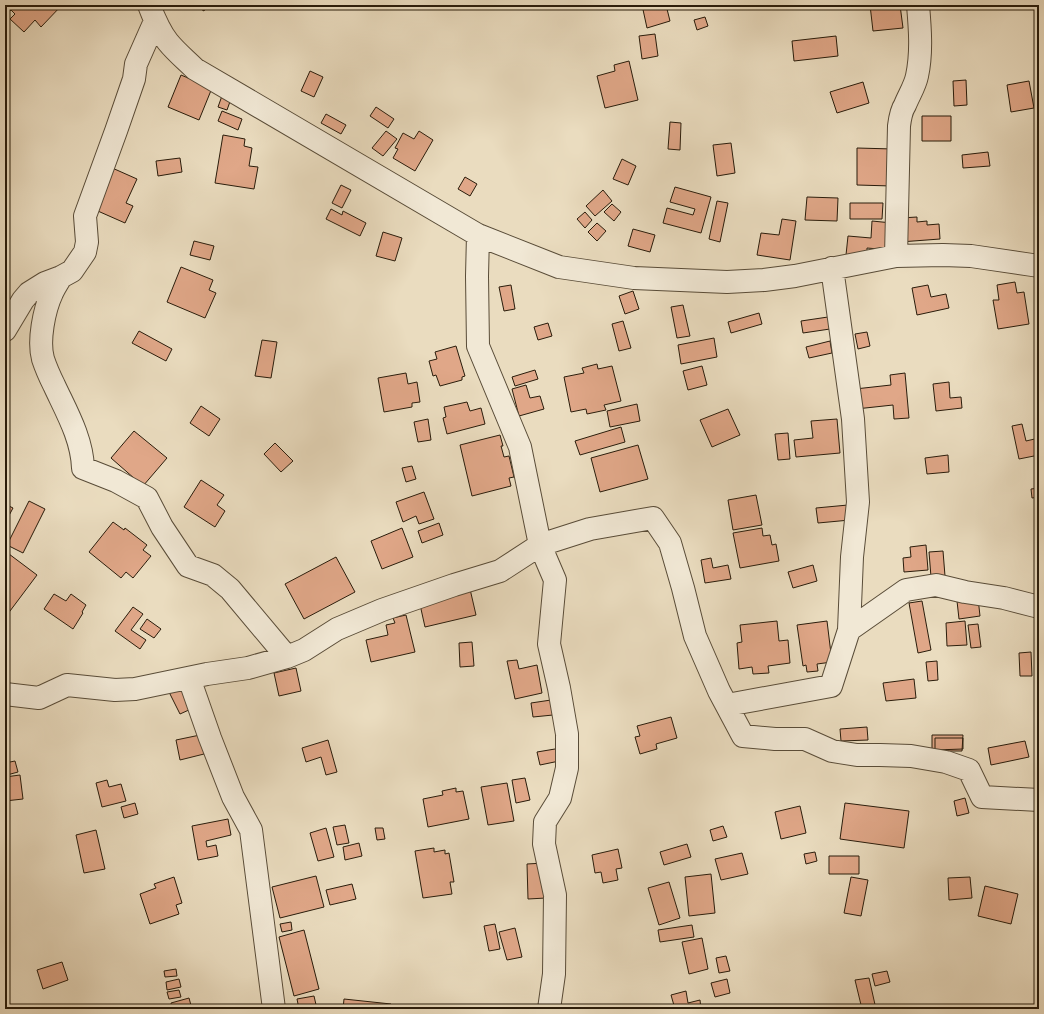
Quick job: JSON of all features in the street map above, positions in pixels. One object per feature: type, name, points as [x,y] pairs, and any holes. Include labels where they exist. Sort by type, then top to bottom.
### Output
[{"type":"street","points":[[896,256],[899,126],[904,105],[917,77],[920,56],[918,5]]},
{"type":"street","points":[[152,13],[168,42],[195,69],[478,235],[559,267],[634,278],[727,282],[764,280],[795,276],[896,256],[971,256],[1039,266]]},
{"type":"street","points":[[5,330],[23,300],[29,293],[72,271],[85,252],[87,242],[85,216],[131,87],[136,64],[152,13]]},
{"type":"street","points":[[478,235],[478,346],[520,447],[540,545],[555,580],[549,644],[567,734],[567,768],[560,798],[545,822],[544,844],[555,895],[554,974],[549,1009]]},
{"type":"street","points":[[726,705],[831,686],[849,630],[852,557],[858,502],[854,419],[832,268]]},
{"type":"street","points":[[61,277],[50,296],[43,320],[41,340],[43,358],[79,440],[82,468],[116,481],[147,498],[162,527],[188,566],[213,574],[230,590],[286,657]]},
{"type":"street","points":[[5,694],[39,698],[66,685],[116,690],[135,689],[207,674],[248,668],[304,650],[337,629],[382,610],[500,571],[540,545],[590,529],[653,518],[670,543],[695,636],[719,691],[743,736],[775,739],[805,739],[832,751],[857,755],[880,754],[911,756],[946,762],[969,770],[982,797],[1039,800]]},
{"type":"street","points":[[849,630],[906,590],[936,585],[965,592],[1004,598],[1039,607]]},
{"type":"street","points":[[189,678],[232,797],[251,830],[274,1009]]},
{"type":"building","points":[[5,5],[62,5],[41,27],[35,20],[24,32],[10,19],[15,14],[11,10],[8,13],[5,10]]},
{"type":"building","points":[[196,5],[207,5],[204,11]]},
{"type":"building","points":[[642,5],[666,5],[670,21],[647,28]]},
{"type":"building","points":[[870,5],[900,5],[903,28],[873,31]]},
{"type":"building","points":[[705,17],[708,26],[697,30],[694,20]]},
{"type":"building","points":[[655,34],[658,56],[642,59],[639,36]]},
{"type":"building","points":[[836,36],[838,56],[794,61],[792,41]]},
{"type":"building","points":[[629,61],[638,100],[605,108],[597,76],[615,71],[614,65]]},
{"type":"building","points":[[310,71],[323,77],[314,97],[301,91]]},
{"type":"building","points":[[181,75],[212,88],[199,120],[168,107]]},
{"type":"building","points":[[966,80],[967,105],[954,106],[953,81]]},
{"type":"building","points":[[1029,81],[1034,108],[1011,112],[1007,85]]},
{"type":"building","points":[[863,82],[869,103],[837,113],[830,92]]},
{"type":"building","points":[[223,93],[232,96],[227,110],[218,107]]},
{"type":"building","points":[[376,107],[394,119],[388,128],[370,116]]},
{"type":"building","points":[[222,111],[242,119],[238,130],[218,121]]},
{"type":"building","points":[[326,114],[346,125],[341,134],[321,123]]},
{"type":"building","points":[[922,116],[951,116],[951,141],[922,141]]},
{"type":"building","points":[[670,122],[681,123],[680,150],[668,149]]},
{"type":"building","points":[[386,131],[397,139],[383,156],[372,148]]},
{"type":"building","points":[[419,131],[433,140],[415,171],[393,158],[398,149],[395,148],[403,133],[414,139]]},
{"type":"building","points":[[223,135],[245,139],[244,146],[252,148],[249,166],[258,167],[254,189],[215,183]]},
{"type":"building","points":[[731,143],[735,173],[717,176],[713,145]]},
{"type":"building","points":[[857,148],[893,149],[892,186],[857,185]]},
{"type":"building","points":[[988,152],[990,166],[963,168],[962,155]]},
{"type":"building","points":[[180,158],[182,172],[158,176],[156,161]]},
{"type":"building","points":[[622,159],[636,166],[628,185],[613,179]]},
{"type":"building","points":[[110,167],[137,179],[126,203],[133,206],[125,223],[91,208]]},
{"type":"building","points":[[465,177],[477,184],[470,196],[458,189]]},
{"type":"building","points":[[341,185],[351,190],[342,208],[332,203]]},
{"type":"building","points":[[675,187],[711,197],[701,233],[663,223],[667,208],[693,215],[695,209],[670,202]]},
{"type":"building","points":[[603,190],[612,201],[595,216],[586,206]]},
{"type":"building","points":[[807,197],[838,198],[837,221],[805,220]]},
{"type":"building","points":[[717,201],[728,203],[720,242],[709,239]]},
{"type":"building","points":[[850,203],[883,203],[882,219],[850,219]]},
{"type":"building","points":[[612,204],[621,212],[614,221],[604,212]]},
{"type":"building","points":[[331,209],[342,215],[343,211],[366,223],[360,236],[326,219]]},
{"type":"building","points":[[585,212],[592,220],[585,228],[577,219]]},
{"type":"building","points":[[917,217],[917,222],[927,221],[927,225],[939,224],[940,239],[900,242],[901,218]]},
{"type":"building","points":[[782,219],[796,221],[790,260],[757,255],[761,233],[779,235]]},
{"type":"building","points":[[872,221],[892,223],[890,250],[867,248],[867,257],[846,255],[848,236],[871,238]]},
{"type":"building","points":[[597,223],[606,231],[597,241],[588,232]]},
{"type":"building","points":[[633,229],[655,235],[650,252],[628,246]]},
{"type":"building","points":[[383,232],[402,238],[395,261],[376,256]]},
{"type":"building","points":[[194,241],[214,246],[210,260],[190,255]]},
{"type":"building","points":[[181,267],[213,280],[209,290],[216,293],[205,318],[167,302]]},
{"type":"building","points":[[1015,282],[1017,293],[1024,292],[1029,324],[998,329],[993,300],[999,300],[997,285]]},
{"type":"building","points":[[511,285],[515,309],[504,311],[499,287]]},
{"type":"building","points":[[928,285],[931,297],[946,294],[949,308],[917,315],[912,288]]},
{"type":"building","points":[[633,291],[639,309],[625,314],[619,296]]},
{"type":"building","points":[[683,305],[690,336],[677,338],[671,307]]},
{"type":"building","points":[[759,313],[762,324],[731,333],[728,322]]},
{"type":"building","points":[[828,317],[830,329],[803,333],[801,321]]},
{"type":"building","points":[[623,321],[631,348],[619,351],[612,324]]},
{"type":"building","points":[[548,323],[552,336],[538,340],[534,327]]},
{"type":"building","points":[[139,331],[172,349],[166,361],[132,343]]},
{"type":"building","points":[[867,332],[870,346],[858,349],[855,334]]},
{"type":"building","points":[[714,338],[717,357],[681,364],[678,345]]},
{"type":"building","points":[[262,340],[277,342],[271,378],[255,376]]},
{"type":"building","points":[[830,341],[832,353],[809,358],[806,347]]},
{"type":"building","points":[[456,346],[465,376],[462,377],[462,380],[440,386],[436,375],[433,376],[429,361],[437,359],[435,352]]},
{"type":"building","points":[[597,364],[598,369],[612,366],[621,401],[604,405],[606,410],[587,414],[586,409],[571,412],[564,377],[584,373],[582,368]]},
{"type":"building","points":[[702,366],[707,385],[688,390],[683,371]]},
{"type":"building","points":[[535,370],[538,379],[515,386],[512,377]]},
{"type":"building","points":[[406,373],[408,384],[417,382],[420,402],[412,403],[412,407],[384,412],[378,378]]},
{"type":"building","points":[[905,373],[909,418],[894,419],[893,405],[856,409],[855,389],[891,385],[890,375]]},
{"type":"building","points":[[949,382],[950,398],[961,397],[962,408],[936,411],[933,384]]},
{"type":"building","points":[[526,385],[530,398],[540,396],[544,409],[519,416],[512,389]]},
{"type":"building","points":[[467,402],[470,411],[481,408],[485,424],[447,434],[443,418],[446,417],[444,407]]},
{"type":"building","points":[[637,404],[640,421],[610,427],[607,411]]},
{"type":"building","points":[[201,406],[220,419],[209,436],[190,423]]},
{"type":"building","points":[[728,409],[740,435],[712,447],[700,420]]},
{"type":"building","points":[[428,419],[431,440],[418,442],[414,422]]},
{"type":"building","points":[[837,419],[840,453],[796,457],[794,440],[813,438],[811,421]]},
{"type":"building","points":[[1022,424],[1026,441],[1039,438],[1039,455],[1019,459],[1012,426]]},
{"type":"building","points":[[621,427],[625,442],[580,455],[575,441]]},
{"type":"building","points":[[134,431],[167,458],[143,486],[111,458]]},
{"type":"building","points":[[788,433],[790,459],[778,460],[775,434]]},
{"type":"building","points":[[500,435],[504,457],[509,456],[514,477],[509,478],[511,486],[472,496],[460,445]]},
{"type":"building","points":[[275,443],[293,461],[281,472],[264,454]]},
{"type":"building","points":[[638,445],[648,479],[600,492],[591,458]]},
{"type":"building","points":[[948,455],[949,472],[927,474],[925,458]]},
{"type":"building","points":[[412,466],[416,479],[406,482],[402,468]]},
{"type":"building","points":[[201,480],[224,495],[217,505],[225,511],[215,527],[184,507]]},
{"type":"building","points":[[1039,488],[1039,497],[1032,498],[1031,489]]},
{"type":"building","points":[[424,492],[434,519],[419,524],[416,516],[403,522],[396,502]]},
{"type":"building","points":[[756,495],[762,525],[733,530],[728,500]]},
{"type":"building","points":[[29,501],[45,509],[23,553],[7,545]]},
{"type":"building","points":[[5,504],[13,508],[5,523]]},
{"type":"building","points":[[848,505],[850,520],[818,523],[816,508]]},
{"type":"building","points":[[113,522],[124,530],[125,528],[147,545],[143,550],[151,556],[133,578],[126,572],[121,578],[89,552]]},
{"type":"building","points":[[439,523],[443,535],[422,543],[418,531]]},
{"type":"building","points":[[402,528],[413,557],[382,569],[371,541]]},
{"type":"building","points":[[762,528],[763,536],[770,535],[772,545],[776,544],[779,561],[740,568],[733,533]]},
{"type":"building","points":[[926,545],[928,570],[904,572],[903,558],[911,557],[910,547]]},
{"type":"building","points":[[5,551],[37,575],[7,615],[5,614]]},
{"type":"building","points":[[943,551],[945,576],[931,577],[929,552]]},
{"type":"building","points":[[336,557],[355,592],[304,619],[285,584]]},
{"type":"building","points":[[711,558],[713,568],[728,565],[731,579],[705,583],[701,560]]},
{"type":"building","points":[[813,565],[817,581],[793,588],[788,572]]},
{"type":"building","points":[[470,589],[476,615],[425,627],[419,600]]},
{"type":"building","points":[[54,594],[66,601],[71,594],[86,605],[73,629],[44,609]]},
{"type":"building","points":[[978,598],[980,616],[959,619],[957,601]]},
{"type":"building","points":[[922,601],[931,650],[918,653],[909,603]]},
{"type":"building","points":[[133,607],[143,614],[131,630],[146,640],[140,649],[115,631]]},
{"type":"building","points":[[406,615],[415,652],[371,662],[366,640],[388,635],[386,625],[395,623],[393,618]]},
{"type":"building","points":[[147,619],[161,629],[154,638],[140,629]]},
{"type":"building","points":[[777,621],[779,641],[788,640],[790,663],[768,666],[769,673],[753,674],[752,667],[739,669],[737,643],[742,642],[740,625]]},
{"type":"building","points":[[827,621],[832,662],[817,664],[818,671],[807,672],[806,665],[803,666],[797,625]]},
{"type":"building","points":[[965,621],[967,645],[947,646],[946,623]]},
{"type":"building","points":[[978,624],[981,647],[971,648],[968,625]]},
{"type":"building","points":[[472,642],[474,666],[460,667],[459,643]]},
{"type":"building","points":[[1031,652],[1032,676],[1020,676],[1019,653]]},
{"type":"building","points":[[517,660],[519,669],[537,665],[542,693],[515,699],[507,661]]},
{"type":"building","points":[[937,661],[938,680],[928,681],[926,662]]},
{"type":"building","points":[[296,668],[301,691],[279,696],[274,673]]},
{"type":"building","points":[[914,679],[916,698],[886,701],[883,683]]},
{"type":"building","points":[[178,682],[191,709],[180,714],[167,688]]},
{"type":"building","points":[[551,700],[553,715],[533,717],[531,703]]},
{"type":"building","points":[[671,717],[677,738],[656,744],[657,749],[640,754],[635,737],[640,736],[637,726]]},
{"type":"building","points":[[867,727],[868,740],[841,741],[840,729]]},
{"type":"building","points":[[200,735],[204,754],[180,760],[176,740]]},
{"type":"building","points":[[932,735],[963,735],[962,751],[932,751]]},
{"type":"building","points":[[935,738],[963,738],[963,749],[935,750]]},
{"type":"building","points":[[328,740],[337,772],[326,775],[321,757],[306,762],[302,748]]},
{"type":"building","points":[[1025,741],[1029,757],[991,765],[988,748]]},
{"type":"building","points":[[561,748],[564,760],[540,765],[537,752]]},
{"type":"building","points":[[15,761],[18,772],[7,775],[5,763]]},
{"type":"building","points":[[20,775],[23,799],[5,801],[5,777]]},
{"type":"building","points":[[525,778],[530,800],[516,803],[512,780]]},
{"type":"building","points":[[107,780],[109,787],[121,784],[126,801],[102,807],[96,783]]},
{"type":"building","points":[[507,783],[514,821],[488,825],[481,787]]},
{"type":"building","points":[[456,788],[456,792],[463,791],[469,819],[428,827],[423,799],[443,795],[442,791]]},
{"type":"building","points":[[965,798],[969,813],[957,816],[954,801]]},
{"type":"building","points":[[135,803],[138,814],[124,818],[121,807]]},
{"type":"building","points":[[845,803],[909,811],[904,848],[840,839]]},
{"type":"building","points":[[800,806],[806,833],[781,839],[775,812]]},
{"type":"building","points":[[228,819],[231,835],[206,841],[207,847],[216,845],[218,856],[198,860],[192,826]]},
{"type":"building","points":[[345,825],[349,843],[337,845],[333,827]]},
{"type":"building","points":[[723,826],[727,837],[713,841],[710,830]]},
{"type":"building","points":[[326,828],[334,857],[318,861],[310,833]]},
{"type":"building","points":[[375,828],[383,828],[385,839],[377,840]]},
{"type":"building","points":[[96,830],[105,869],[84,873],[76,835]]},
{"type":"building","points":[[359,843],[362,856],[345,860],[343,847]]},
{"type":"building","points":[[687,844],[691,857],[664,865],[660,852]]},
{"type":"building","points":[[434,848],[434,852],[445,850],[445,854],[449,853],[454,882],[450,882],[452,894],[423,898],[415,851]]},
{"type":"building","points":[[618,849],[622,868],[616,869],[618,880],[603,883],[601,872],[595,873],[592,855]]},
{"type":"building","points":[[815,852],[817,861],[806,864],[804,854]]},
{"type":"building","points":[[742,853],[748,874],[721,880],[715,859]]},
{"type":"building","points":[[829,856],[859,856],[859,874],[829,874]]},
{"type":"building","points":[[544,863],[546,898],[528,899],[527,864]]},
{"type":"building","points":[[711,874],[715,913],[689,916],[685,877]]},
{"type":"building","points":[[316,876],[324,907],[280,918],[272,887]]},
{"type":"building","points":[[174,877],[182,903],[176,905],[179,914],[150,924],[140,894],[156,888],[154,884]]},
{"type":"building","points":[[851,877],[868,880],[861,916],[844,913]]},
{"type":"building","points":[[970,877],[972,898],[949,900],[948,878]]},
{"type":"building","points":[[669,882],[680,918],[659,925],[648,888]]},
{"type":"building","points":[[352,884],[356,899],[330,905],[326,890]]},
{"type":"building","points":[[985,886],[1018,894],[1011,924],[978,916]]},
{"type":"building","points":[[291,922],[292,930],[282,932],[280,924]]},
{"type":"building","points":[[495,924],[500,949],[489,951],[484,926]]},
{"type":"building","points":[[692,925],[694,937],[660,942],[658,930]]},
{"type":"building","points":[[515,928],[522,957],[507,960],[499,932]]},
{"type":"building","points":[[304,930],[319,989],[294,996],[279,937]]},
{"type":"building","points":[[702,938],[708,969],[689,974],[682,942]]},
{"type":"building","points":[[726,956],[730,971],[719,973],[716,958]]},
{"type":"building","points":[[62,962],[68,980],[43,989],[37,970]]},
{"type":"building","points":[[176,969],[177,976],[165,977],[164,971]]},
{"type":"building","points":[[887,971],[890,982],[875,986],[872,974]]},
{"type":"building","points":[[869,978],[876,1009],[862,1009],[855,980]]},
{"type":"building","points":[[179,979],[181,987],[167,990],[166,982]]},
{"type":"building","points":[[727,979],[730,993],[715,997],[711,983]]},
{"type":"building","points":[[179,990],[181,997],[169,999],[167,992]]},
{"type":"building","points":[[686,991],[688,1003],[700,1000],[701,1009],[675,1009],[671,995]]},
{"type":"building","points":[[314,996],[317,1009],[299,1009],[297,999]]},
{"type":"building","points":[[189,998],[192,1009],[172,1009],[171,1003]]},
{"type":"building","points":[[344,999],[391,1004],[390,1009],[343,1009]]},
{"type":"building","points":[[999,1005],[1011,1009],[997,1009]]}]
